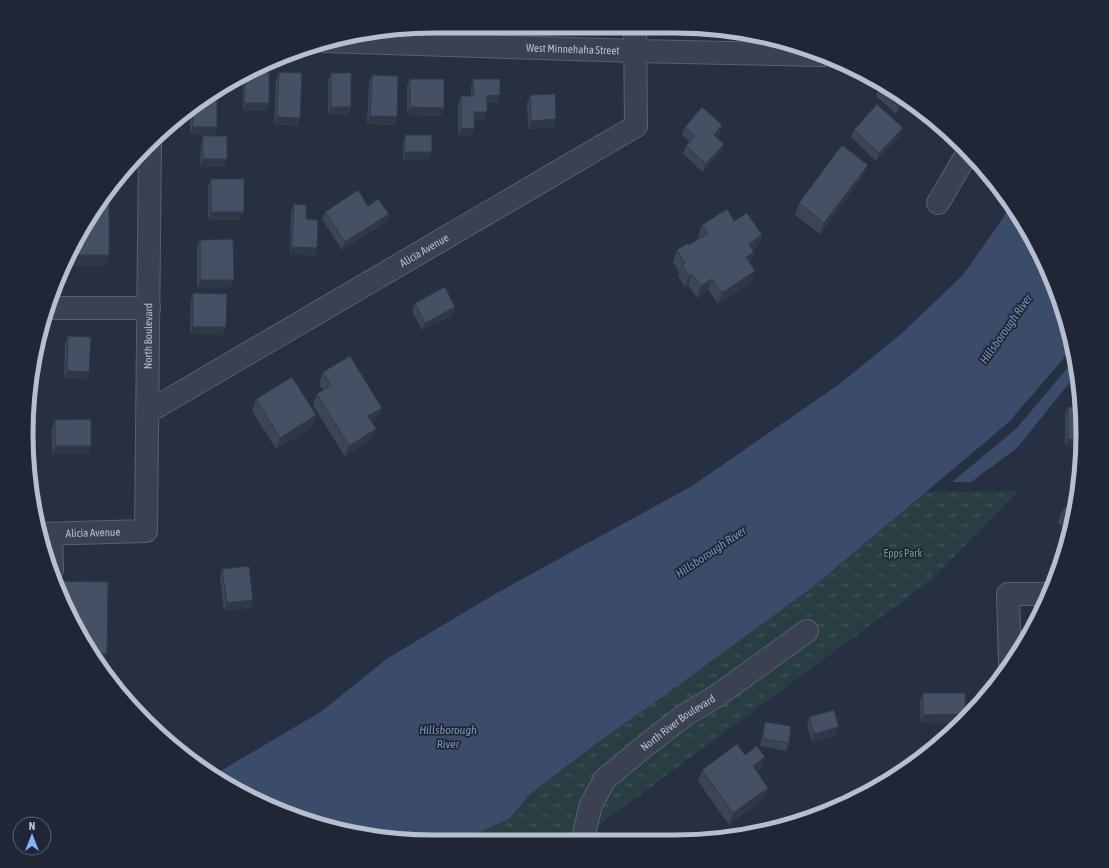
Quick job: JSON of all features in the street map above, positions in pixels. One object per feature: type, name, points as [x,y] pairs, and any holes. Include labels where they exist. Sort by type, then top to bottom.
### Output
[{"type":"street","points":[[636,33],[636,52]]},
{"type":"street","name":"West Minnehaha Street","points":[[352,42],[636,52],[806,55]]},
{"type":"street","name":"Alicia Avenue","points":[[148,412],[636,126],[636,52]]},
{"type":"street","name":"North Boulevard","points":[[146,531],[150,150]]},
{"type":"street","points":[[938,203],[965,157]]},
{"type":"street","points":[[53,308],[149,308]]},
{"type":"street","name":"Alicia Avenue","points":[[46,534],[146,531]]},
{"type":"street","points":[[1010,654],[1008,594],[1042,594]]},
{"type":"street","name":"North River Boulevard","points":[[584,835],[591,805],[605,779],[685,715],[718,696],[808,631]]},
{"type":"green space","name":"Epps Park","points":[[1019,491],[930,581],[585,835],[448,835],[915,492]]},
{"type":"water","name":"Hillsborough River","points":[[1007,210],[1035,257],[1055,305],[1067,354],[1009,422],[814,586],[597,743],[530,794],[509,819],[473,835],[434,835],[382,832],[305,814],[257,794],[219,772],[322,711],[388,658],[495,594],[692,486],[838,385],[900,335],[963,275]]},
{"type":"water","points":[[1070,365],[1072,379],[1017,448],[971,482],[952,482],[1016,429]]},
{"type":"building","points":[[261,72],[269,72],[269,103],[245,103],[245,80]]},
{"type":"building","points":[[279,72],[302,73],[300,118],[277,117]]},
{"type":"building","points":[[331,73],[351,73],[351,107],[331,107]]},
{"type":"building","points":[[372,75],[398,76],[397,117],[370,116]]},
{"type":"building","points":[[410,79],[444,79],[444,108],[410,107]]},
{"type":"building","points":[[473,79],[500,79],[500,95],[487,96],[487,112],[474,112],[474,129],[461,128],[461,96],[474,96]]},
{"type":"building","points":[[882,91],[901,103],[899,106]]},
{"type":"building","points":[[555,94],[556,119],[531,121],[530,95]]},
{"type":"building","points":[[217,97],[217,127],[193,127],[193,114]]},
{"type":"building","points":[[877,104],[903,128],[879,153],[854,130]]},
{"type":"building","points":[[702,107],[722,125],[714,135],[724,144],[706,164],[686,146],[695,136],[685,127]]},
{"type":"building","points":[[405,135],[432,135],[432,152],[405,152]]},
{"type":"building","points":[[203,136],[227,136],[227,159],[203,159]]},
{"type":"building","points":[[842,145],[868,165],[824,223],[799,203]]},
{"type":"building","points":[[211,179],[244,179],[244,212],[211,212]]},
{"type":"building","points":[[358,190],[368,206],[378,199],[389,214],[345,242],[325,212]]},
{"type":"building","points":[[109,200],[109,200],[109,255],[75,255],[87,233]]},
{"type":"building","points":[[294,204],[306,205],[306,219],[318,220],[317,248],[292,247]]},
{"type":"building","points":[[727,209],[734,221],[747,213],[762,235],[749,244],[754,252],[746,257],[755,271],[722,293],[712,279],[701,286],[692,274],[689,276],[682,265],[685,263],[677,250],[688,243],[689,245],[708,233],[702,225]]},
{"type":"building","points":[[233,239],[234,280],[200,280],[200,240]]},
{"type":"building","points":[[445,287],[455,307],[425,323],[415,303]]},
{"type":"building","points":[[193,293],[227,294],[226,327],[193,327]]},
{"type":"building","points":[[68,336],[91,337],[89,372],[67,371]]},
{"type":"building","points":[[350,356],[382,408],[368,416],[376,429],[349,446],[317,394],[331,385],[323,372]]},
{"type":"building","points":[[292,377],[316,415],[280,438],[256,399]]},
{"type":"building","points":[[1068,407],[1075,407],[1076,439],[1068,439]]},
{"type":"building","points":[[91,419],[91,446],[55,446],[55,420]]},
{"type":"building","points":[[1070,502],[1067,516],[1062,511]]},
{"type":"building","points":[[249,566],[253,600],[227,603],[222,569]]},
{"type":"building","points":[[62,581],[108,582],[107,654],[99,653],[74,611]]},
{"type":"building","points":[[923,693],[965,693],[965,711],[962,714],[923,715]]},
{"type":"building","points":[[834,710],[839,727],[814,734],[809,717]]},
{"type":"building","points":[[765,722],[791,726],[789,743],[763,739]]},
{"type":"building","points":[[737,744],[745,755],[757,746],[765,757],[753,766],[768,788],[733,813],[702,770]]}]
